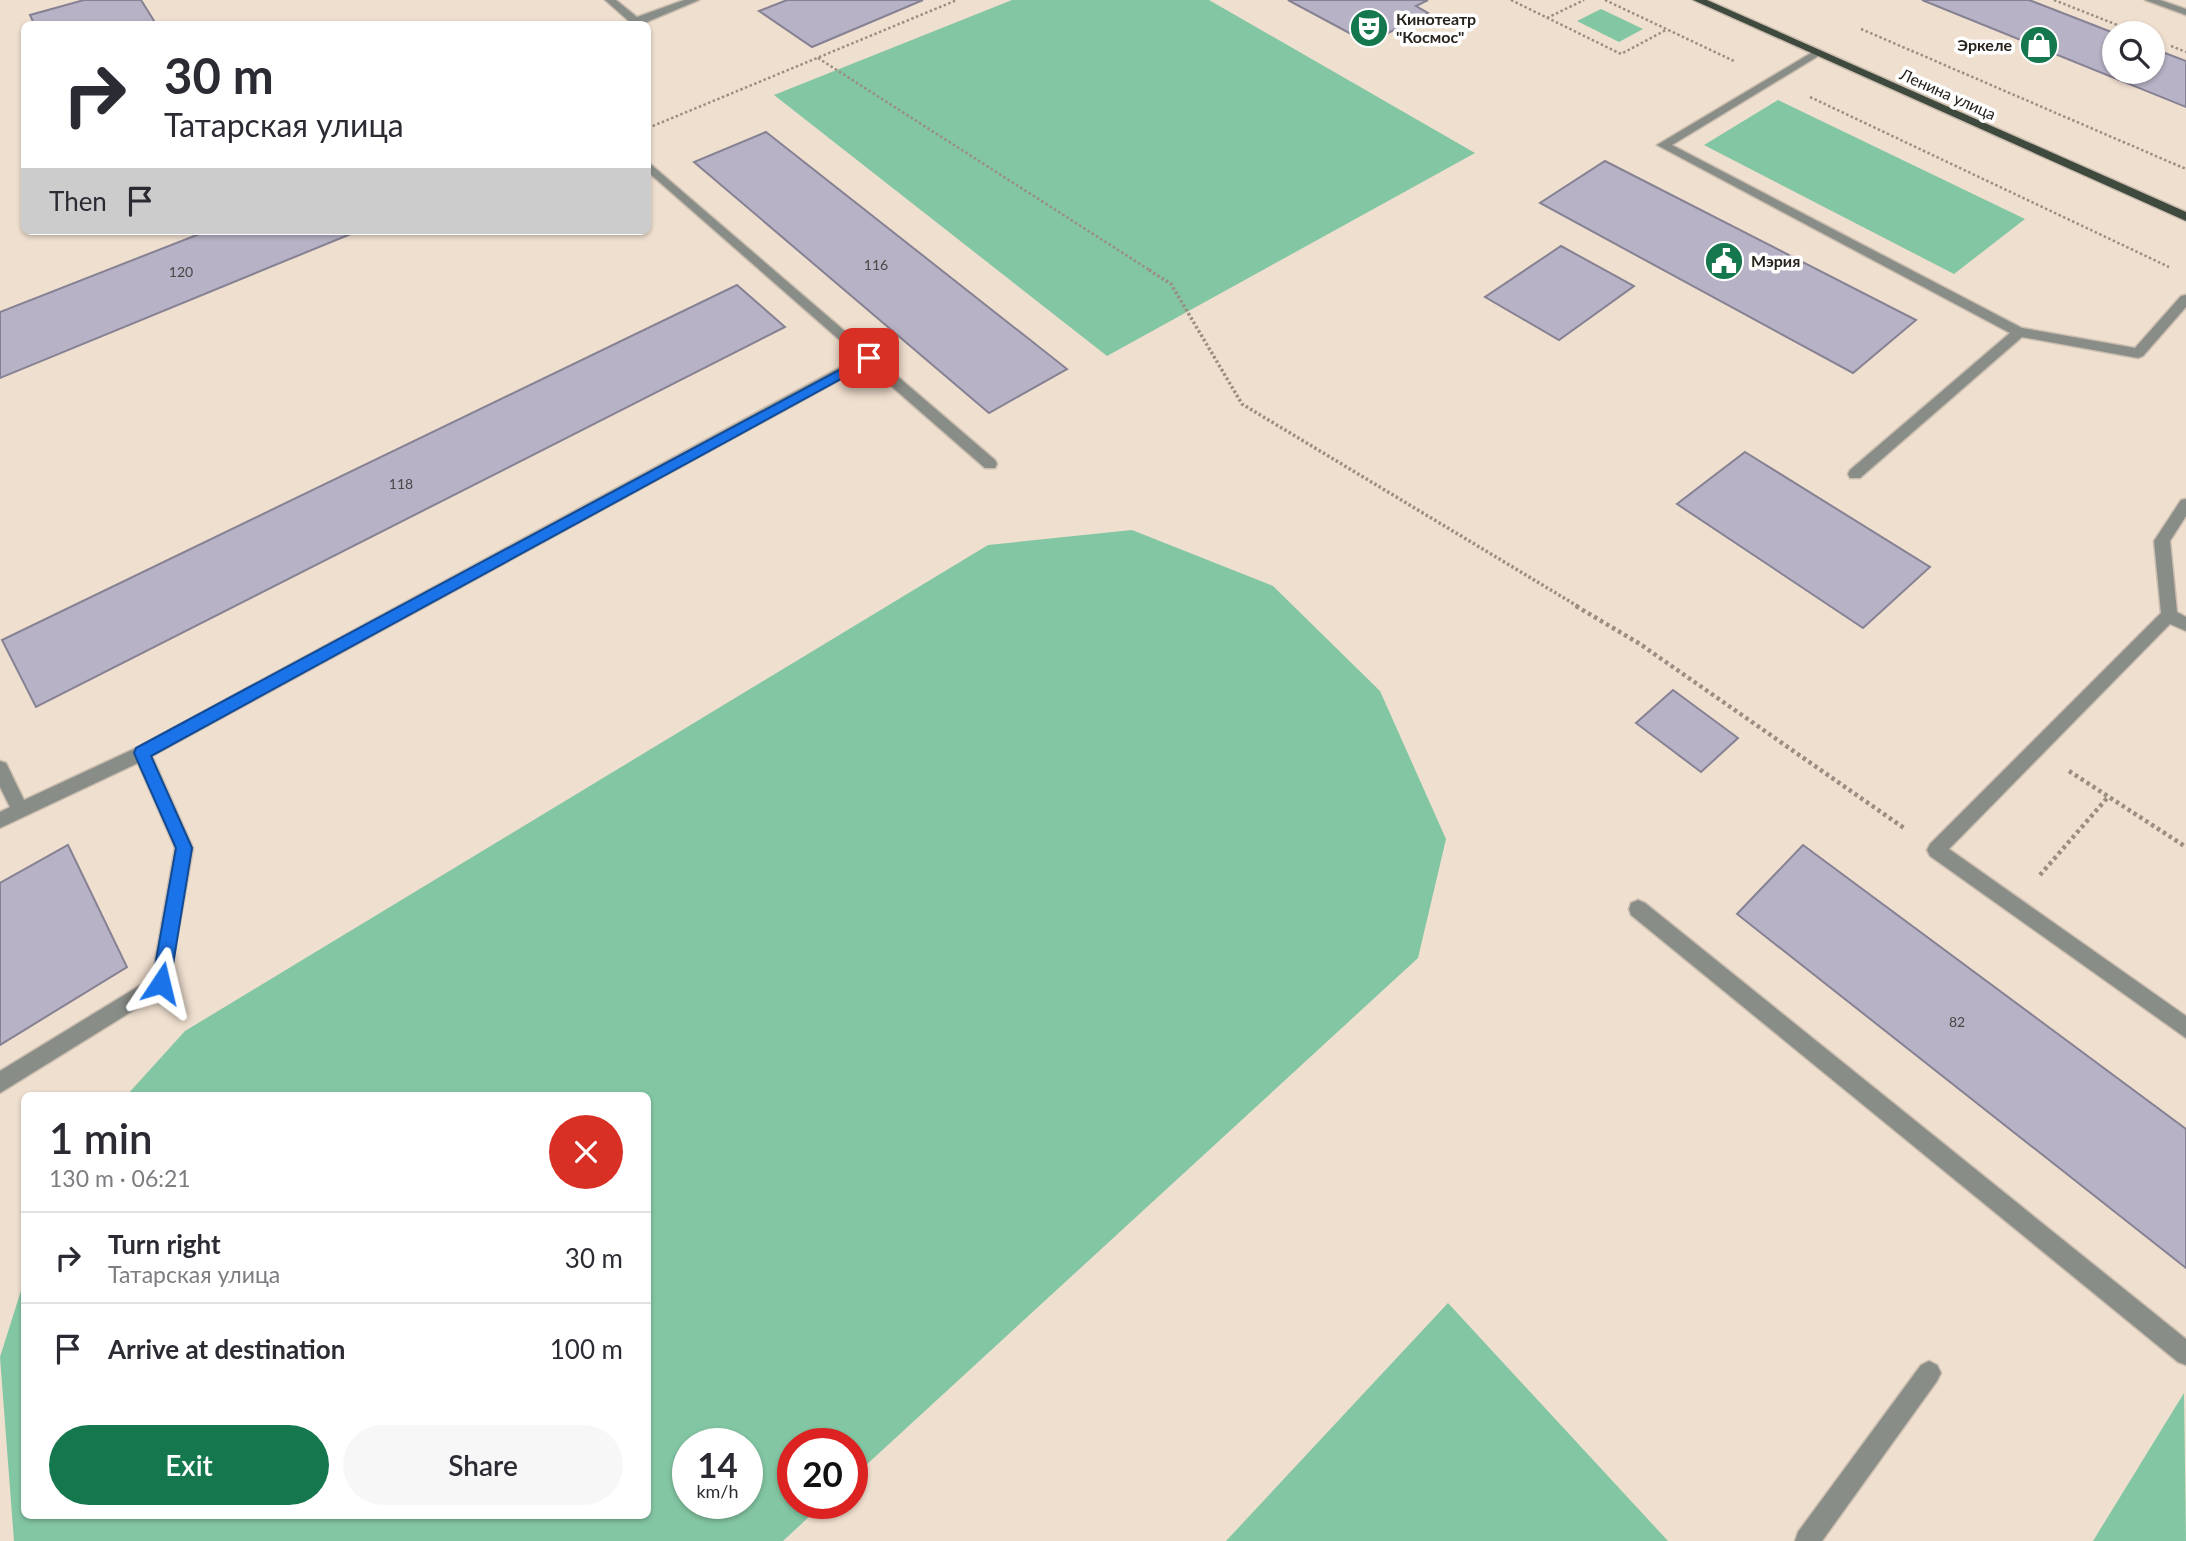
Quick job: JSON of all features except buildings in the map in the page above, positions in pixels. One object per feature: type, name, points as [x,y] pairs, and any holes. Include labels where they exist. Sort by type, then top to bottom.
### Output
[{"type":"main road","name":"Ленина улица","points":[[1698,0],[2186,217]]},
{"type":"street","points":[[610,0],[634,21]]},
{"type":"street","points":[[641,21],[694,0]]},
{"type":"street","points":[[2150,0],[2186,12]]},
{"type":"street","points":[[1816,53],[1663,145],[2018,332],[2138,353],[2186,299]]},
{"type":"street","points":[[651,169],[989,464]]},
{"type":"street","points":[[1855,474],[2018,332]]},
{"type":"street","points":[[0,820],[142,753],[869,358]]},
{"type":"street","points":[[2186,504],[2162,541],[2169,615],[1936,850],[2186,1028]]},
{"type":"street","points":[[2169,615],[2186,625]]},
{"type":"street","points":[[0,1083],[161,983],[184,848],[142,753]]},
{"type":"street","points":[[0,768],[20,810]]},
{"type":"street","points":[[1638,909],[2186,1354]]},
{"type":"street","points":[[1807,1541],[1929,1373]]},
{"type":"path","points":[[651,127],[957,0]]},
{"type":"path","points":[[1510,0],[1621,54],[1667,29]]},
{"type":"path","points":[[1547,18],[1584,0]]},
{"type":"path","points":[[1605,0],[2174,268]]},
{"type":"path","points":[[2054,0],[2107,21]]},
{"type":"path","points":[[1858,28],[2186,169]]},
{"type":"path","points":[[818,58],[1171,284],[1242,404],[1640,644],[1936,850]]},
{"type":"path","points":[[2036,750],[2186,847]]},
{"type":"path","points":[[2014,905],[2108,797]]},
{"type":"green space","points":[[1012,0],[1209,0],[1475,153],[1107,356],[774,95]]},
{"type":"green space","points":[[1601,9],[1643,29],[1619,42],[1577,21]]},
{"type":"green space","points":[[1778,100],[2025,219],[1954,274],[1704,145]]},
{"type":"green space","points":[[1132,530],[1273,586],[1380,691],[1446,839],[1418,958],[868,1463],[868,1428],[777,1428],[777,1519],[807,1519],[783,1541],[14,1541],[0,1357],[21,1290],[21,1519],[651,1519],[651,1092],[130,1092],[185,1031],[988,545]]},
{"type":"green space","points":[[1448,1303],[1668,1541],[1226,1541]]},
{"type":"green space","points":[[2184,1393],[2186,1541],[2093,1541]]},
{"type":"place","name":"Кинотеатр \"Космос\"","points":[[1369,28]]},
{"type":"place","name":"Эркеле","points":[[2039,45]]},
{"type":"place","name":"Мэрия","points":[[1724,261]]},
{"type":"route","points":[[161,983],[184,848],[142,753],[869,358]]}]
